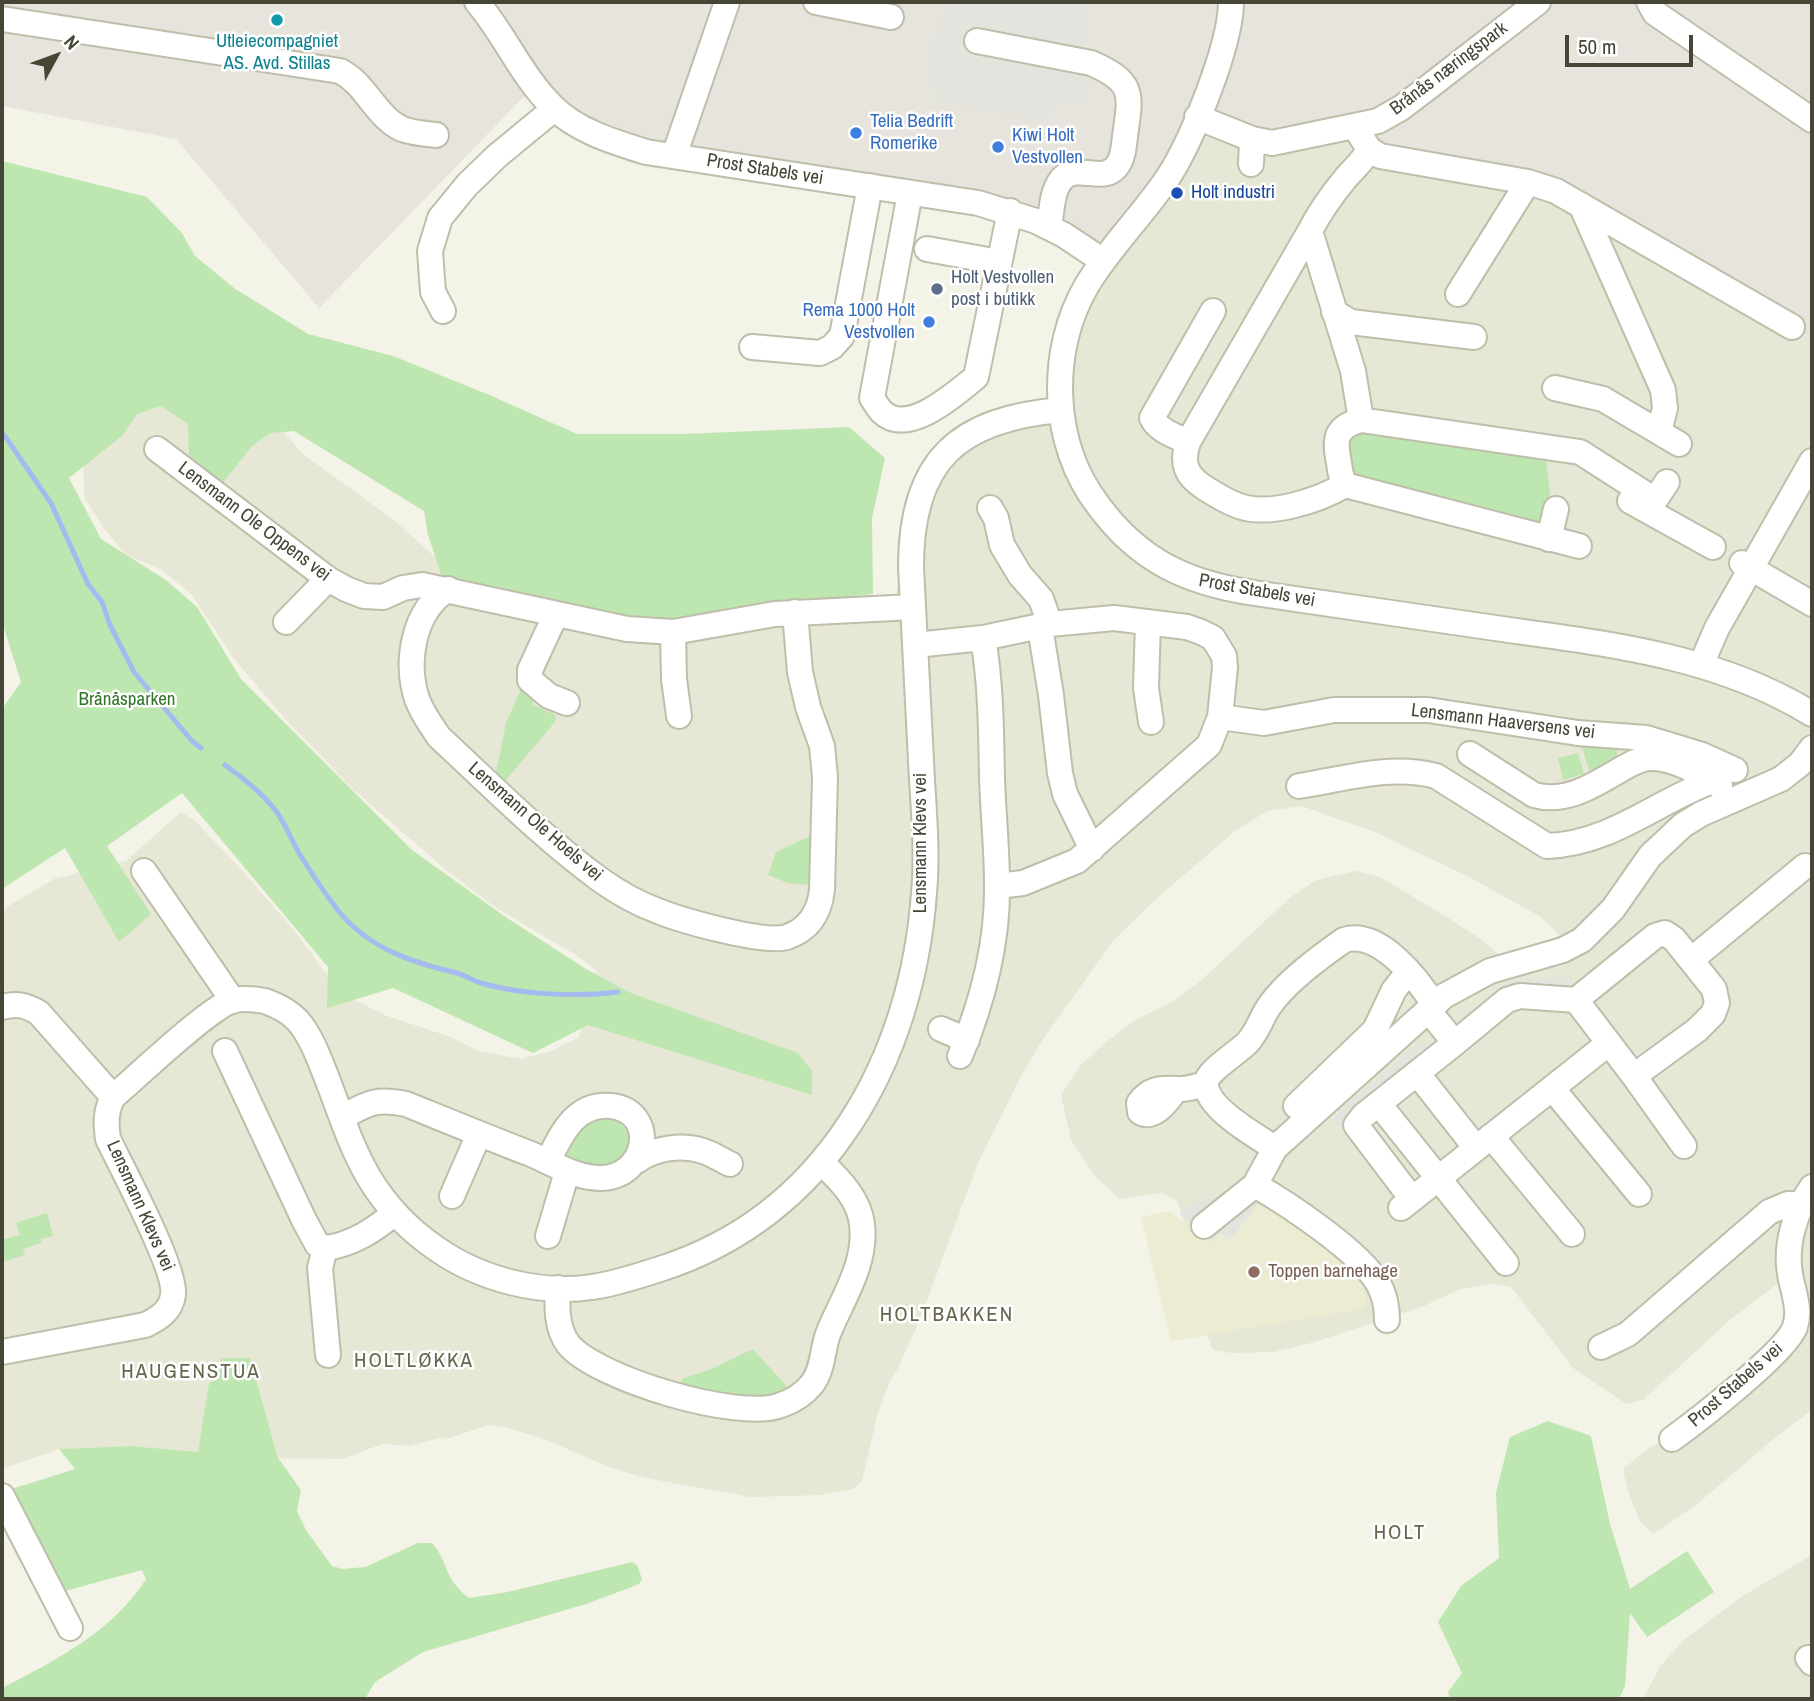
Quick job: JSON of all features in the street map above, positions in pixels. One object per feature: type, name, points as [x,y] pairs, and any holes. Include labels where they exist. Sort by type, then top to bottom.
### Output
[{"type":"street","name":"Prost Stabels vei","points":[[477,2],[554,109],[598,135],[646,152],[978,203],[1010,211],[1049,227],[1103,261]]},
{"type":"street","points":[[674,156],[727,2]]},
{"type":"street","points":[[816,2],[891,17]]},
{"type":"street","name":"Brånås næringspark","points":[[1355,127],[1378,121],[1401,108],[1538,2]]},
{"type":"street","points":[[1649,2],[1655,13],[1812,120]]},
{"type":"street","name":"Prost Stabels vei","points":[[1234,6],[1223,46],[1181,154],[1166,181],[1103,261],[1080,298],[1066,340],[1059,382],[1061,410],[1077,469],[1085,487],[1107,517],[1127,539],[1152,559],[1193,580],[1243,592],[1595,642],[1667,656],[1748,681],[1812,714]]},
{"type":"street","points":[[2,19],[340,71],[353,78],[394,124],[404,130],[436,135]]},
{"type":"street","points":[[977,41],[1091,63],[1107,70],[1125,86],[1130,99],[1121,159],[1115,169],[1103,174],[1077,171],[1068,174],[1055,193],[1049,227]]},
{"type":"street","points":[[443,312],[433,292],[430,251],[440,218],[467,185],[497,156],[554,109]]},
{"type":"street","points":[[1197,117],[1252,152],[1272,143],[1355,127],[1369,149],[1380,156],[1528,182],[1556,191],[1792,327]]},
{"type":"street","points":[[1369,149],[1360,164],[1330,198],[1310,231],[1188,442],[1184,465],[1199,484],[1240,507],[1262,509],[1303,503],[1324,497],[1345,485],[1579,546]]},
{"type":"street","points":[[1458,294],[1528,182]]},
{"type":"street","points":[[752,346],[820,353],[832,347],[842,336],[870,186]]},
{"type":"street","points":[[910,192],[872,398],[883,414],[900,419],[916,417],[947,400],[976,377],[1010,211]]},
{"type":"street","points":[[1555,388],[1603,399],[1669,438],[1663,390],[1581,205]]},
{"type":"street","points":[[1310,231],[1353,371],[1361,420]]},
{"type":"street","points":[[927,249],[999,262]]},
{"type":"street","points":[[1188,442],[1163,430],[1152,418],[1213,311]]},
{"type":"street","points":[[1334,312],[1351,322],[1474,337]]},
{"type":"street","name":"Lensmann Klevs vei","points":[[233,1000],[268,1002],[298,1021],[316,1051],[369,1177],[395,1213],[438,1250],[461,1263],[493,1277],[531,1286],[590,1288],[677,1264],[747,1229],[776,1207],[822,1164],[865,1099],[894,1035],[910,982],[925,891],[925,836],[911,567],[913,521],[926,481],[939,462],[959,442],[992,423],[1019,415],[1061,410]]},
{"type":"street","points":[[1345,485],[1336,453],[1336,440],[1347,424],[1361,420],[1562,438],[1580,452],[1658,499],[1713,547]]},
{"type":"street","name":"Lensmann Ole Oppens vei","points":[[157,449],[328,579],[364,596],[383,597],[403,588],[422,585],[627,629],[673,632],[795,612],[913,607]]},
{"type":"street","points":[[1701,665],[1746,566],[1812,461]]},
{"type":"street","points":[[1626,499],[1658,499]]},
{"type":"street","points":[[990,508],[996,518],[1002,545],[1020,575],[1041,599],[1060,774],[1065,794],[1091,849]]},
{"type":"street","points":[[1549,538],[1556,509]]},
{"type":"street","points":[[1746,566],[1812,604]]},
{"type":"street","points":[[286,622],[328,579]]},
{"type":"street","name":"Lensmann Ole Hoels vei","points":[[447,589],[435,597],[425,610],[412,653],[417,698],[439,737],[604,883],[660,912],[722,929],[775,939],[789,936],[813,919],[820,906],[822,889],[825,777],[822,746],[808,707],[800,672],[795,612]]},
{"type":"street","points":[[556,614],[530,670],[530,680],[549,696],[567,704]]},
{"type":"street","points":[[915,645],[983,638],[1045,626],[1114,618],[1187,627],[1213,638],[1220,646],[1225,667],[1220,717],[1209,745],[1077,861],[1023,883],[998,886]]},
{"type":"street","points":[[1148,622],[1146,688],[1151,722]]},
{"type":"street","points":[[673,632],[674,679],[679,716]]},
{"type":"street","points":[[941,1029],[963,1048],[974,1021],[992,949],[998,886],[989,691],[983,638]]},
{"type":"street","name":"Lensmann Haaversens vei","points":[[1220,717],[1264,723],[1334,710],[1428,710],[1569,732],[1659,741],[1702,755],[1735,771]]},
{"type":"street","name":"Lensmann Haaversens vei","points":[[1621,736],[1629,765]]},
{"type":"street","name":"Lensmann Haaversens vei","points":[[1470,754],[1534,795],[1551,798],[1567,796],[1588,788],[1629,765],[1648,758],[1679,764],[1739,797]]},
{"type":"street","points":[[1204,1226],[1255,1185],[1275,1148],[1431,1007],[1467,982],[1490,971],[1563,950],[1582,940],[1613,909],[1650,856],[1666,839],[1701,814],[1781,779],[1808,763]]},
{"type":"street","points":[[1299,786],[1378,772],[1436,776],[1547,846],[1564,846],[1602,836],[1712,781]]},
{"type":"street","points":[[1691,960],[1805,866]]},
{"type":"street","points":[[2,1007],[14,1003],[39,1013],[113,1097],[206,1018],[233,1000],[144,871]]},
{"type":"street","points":[[1609,1043],[1407,1203],[1356,1125],[1363,1116],[1507,1000],[1520,996],[1576,1000],[1656,936],[1665,933],[1674,939],[1714,989],[1717,1003],[1713,1014],[1697,1030],[1634,1076]]},
{"type":"street","points":[[1275,1148],[1235,1124],[1208,1093],[1206,1084],[1213,1072],[1250,1039],[1274,1000],[1309,967],[1344,940],[1356,939],[1380,947],[1408,972],[1422,985],[1431,1007],[1455,1043]]},
{"type":"street","points":[[1296,1106],[1375,1030],[1394,990],[1408,972]]},
{"type":"street","points":[[1576,1000],[1684,1146]]},
{"type":"street","points":[[225,1051],[317,1244],[325,1248],[351,1242],[395,1213]]},
{"type":"street","points":[[1417,1073],[1572,1234]]},
{"type":"street","points":[[1176,1089],[1206,1084]]},
{"type":"street","points":[[1552,1088],[1639,1194]]},
{"type":"street","name":"Lensmann Klevs vei","points":[[2,1352],[145,1325],[168,1309],[173,1297],[170,1271],[108,1139],[107,1107],[113,1097]]},
{"type":"street","points":[[342,1117],[372,1102],[385,1100],[406,1104],[557,1166],[600,1178],[615,1176],[654,1151],[689,1148],[701,1150],[730,1164]]},
{"type":"street","points":[[1379,1104],[1506,1263]]},
{"type":"street","points":[[548,1236],[565,1128],[573,1119],[583,1111],[607,1105],[618,1107],[629,1114],[643,1139],[637,1161]]},
{"type":"street","points":[[452,1196],[479,1134]]},
{"type":"street","points":[[558,1288],[557,1314],[567,1342],[576,1352],[602,1368],[698,1403],[750,1410],[780,1406],[797,1398],[813,1383],[827,1336],[855,1275],[861,1251],[862,1225],[857,1204],[839,1180],[822,1164]]},
{"type":"street","points":[[1255,1185],[1311,1223],[1367,1268],[1385,1297],[1387,1320]]},
{"type":"street","name":"Prost Stabels vei","points":[[1601,1346],[1628,1334],[1769,1212],[1807,1196]]},
{"type":"street","name":"Prost Stabels vei","points":[[1672,1439],[1734,1389],[1793,1332],[1797,1311],[1789,1270],[1789,1254],[1792,1235],[1807,1196]]},
{"type":"street","points":[[325,1248],[320,1269],[328,1355]]},
{"type":"street","points":[[2,1496],[70,1628]]},
{"type":"shaded area","points":[[2,2],[1812,2],[1812,339],[1768,316],[1544,183],[1506,165],[1381,152],[1353,139],[1191,126],[1111,254],[972,206],[705,161],[566,108],[540,80],[319,308],[176,139],[2,106]]},
{"type":"shaded area","points":[[949,2],[1088,2],[1082,47],[1092,54],[1085,103],[1063,98],[1050,108],[1048,120],[935,102],[938,86],[927,83],[932,47]]},
{"type":"shaded area","points":[[1191,126],[1329,129],[1381,152],[1506,165],[1544,183],[1768,316],[1812,339],[1812,1410],[1696,1505],[1653,1534],[1640,1521],[1623,1469],[1649,1448],[1674,1434],[1793,1330],[1780,1282],[1731,1319],[1643,1400],[1626,1404],[1573,1368],[1511,1287],[1491,1284],[1460,1289],[1424,1306],[1315,1342],[1274,1352],[1232,1353],[1213,1350],[1201,1319],[1190,1237],[1177,1201],[1163,1193],[1119,1199],[1093,1174],[1071,1140],[1061,1095],[1080,1066],[1137,1019],[1170,1003],[1197,984],[1291,897],[1316,880],[1355,871],[1380,877],[1450,919],[1501,956],[1538,946],[1559,935],[1541,917],[1469,877],[1377,833],[1302,806],[1267,811],[1234,832],[1155,900],[1113,941],[1041,1042],[978,1163],[918,1324],[878,1412],[862,1481],[853,1489],[821,1495],[750,1497],[642,1477],[607,1466],[541,1438],[506,1427],[488,1425],[446,1439],[444,1437],[409,1446],[382,1444],[343,1459],[278,1458],[250,1358],[208,1387],[198,1452],[131,1446],[59,1449],[2,1469],[2,921],[5,908],[54,879],[126,861],[181,812],[195,821],[241,869],[293,929],[331,980],[355,1000],[387,1016],[451,1037],[478,1051],[521,1059],[551,1051],[579,1037],[597,971],[573,953],[496,908],[446,870],[354,790],[288,722],[235,660],[191,594],[161,569],[126,555],[103,527],[84,497],[83,448],[219,360],[304,455],[394,520],[444,565],[442,587],[895,601],[904,545],[934,468],[1029,407],[1051,398],[1060,328]]},
{"type":"shaded area","points":[[1572,976],[1573,988],[1509,994],[1463,1031],[1455,1022],[1508,982]]},
{"type":"shaded area","points":[[1421,1041],[1429,1050],[1340,1128],[1332,1119]]},
{"type":"shaded area","points":[[1229,1192],[1250,1194],[1260,1201],[1230,1240],[1219,1233],[1213,1241],[1180,1215],[1188,1205]]},
{"type":"shaded area","name":"Toppen barnehage","points":[[1260,1201],[1346,1262],[1361,1284],[1367,1301],[1365,1305],[1358,1310],[1171,1341],[1141,1217],[1169,1211],[1211,1243],[1219,1232]]},
{"type":"shaded area","points":[[1812,1555],[1812,1699],[1643,1699],[1661,1665],[1684,1640],[1741,1597]]},
{"type":"green space","name":"Brånåsparken","points":[[2,161],[147,197],[182,233],[195,256],[234,288],[308,334],[393,356],[577,434],[683,434],[849,427],[885,458],[872,518],[873,594],[792,603],[664,627],[617,621],[442,577],[428,535],[424,511],[294,431],[271,433],[252,446],[222,484],[189,456],[188,424],[161,406],[137,414],[122,436],[69,478],[101,539],[166,580],[197,607],[241,679],[412,850],[507,918],[586,969],[631,993],[798,1053],[812,1071],[812,1095],[588,1025],[533,1053],[393,988],[327,1008],[328,967],[182,793],[107,846],[151,914],[119,942],[65,848],[2,889],[2,709],[21,682],[2,622]]},
{"type":"green space","points":[[1358,429],[1546,461],[1551,502],[1541,523],[1370,484],[1352,474],[1344,449]]},
{"type":"green space","points":[[522,687],[535,694],[532,704],[556,715],[555,722],[505,781],[496,772],[506,723]]},
{"type":"green space","points":[[1580,740],[1609,741],[1617,750],[1619,760],[1591,777]]},
{"type":"green space","points":[[1578,753],[1584,774],[1563,780],[1558,758]]},
{"type":"green space","points":[[810,836],[811,885],[788,883],[768,875],[776,852]]},
{"type":"green space","points":[[600,1119],[619,1122],[628,1133],[628,1146],[624,1155],[617,1162],[598,1167],[587,1166],[567,1156],[578,1133]]},
{"type":"green space","points":[[47,1213],[53,1236],[23,1249],[25,1255],[2,1262],[2,1240],[20,1235],[16,1223]]},
{"type":"green space","points":[[753,1349],[789,1389],[746,1398],[708,1392],[682,1383],[682,1379]]},
{"type":"green space","points":[[221,1358],[250,1358],[278,1458],[301,1490],[297,1511],[306,1530],[332,1566],[343,1569],[365,1567],[418,1543],[432,1543],[455,1584],[469,1598],[508,1592],[632,1562],[637,1565],[642,1579],[639,1584],[586,1604],[423,1652],[375,1682],[365,1699],[2,1699],[2,1688],[82,1643],[100,1629],[133,1598],[146,1579],[142,1570],[43,1597],[2,1492],[75,1469],[59,1449],[131,1446],[198,1452],[208,1387]]},
{"type":"green space","points":[[1548,1421],[1591,1436],[1610,1524],[1630,1589],[1687,1551],[1714,1592],[1647,1637],[1630,1613],[1625,1686],[1619,1699],[1450,1699],[1448,1692],[1462,1673],[1438,1622],[1461,1586],[1499,1558],[1496,1493],[1510,1437]]},
{"type":"waterway","points":[[2,432],[51,503],[88,584],[102,602],[110,625],[134,672],[192,741],[201,748]]},
{"type":"waterway","points":[[225,765],[252,786],[276,811],[299,853],[335,907],[353,926],[379,945],[409,959],[496,987],[549,994],[618,992]]},
{"type":"place","name":"Utleiecompagniet AS. Avd. Stillas","points":[[277,20]]},
{"type":"place","name":"Telia Bedrift Romerike","points":[[856,133]]},
{"type":"place","name":"Kiwi Holt Vestvollen","points":[[998,147]]},
{"type":"place","name":"Holt industri","points":[[1177,193]]},
{"type":"place","name":"Holt Vestvollen post i butikk","points":[[937,289]]},
{"type":"place","name":"Rema 1000 Holt Vestvollen","points":[[929,322]]},
{"type":"place","name":"Toppen barnehage","points":[[1254,1272]]},
{"type":"district","name":"HOLTBAKKEN","points":[[947,1315]]},
{"type":"district","name":"HOLTLØKKA","points":[[414,1361]]},
{"type":"district","name":"HAUGENSTUA","points":[[191,1372]]},
{"type":"district","name":"HOLT","points":[[1400,1533]]}]
